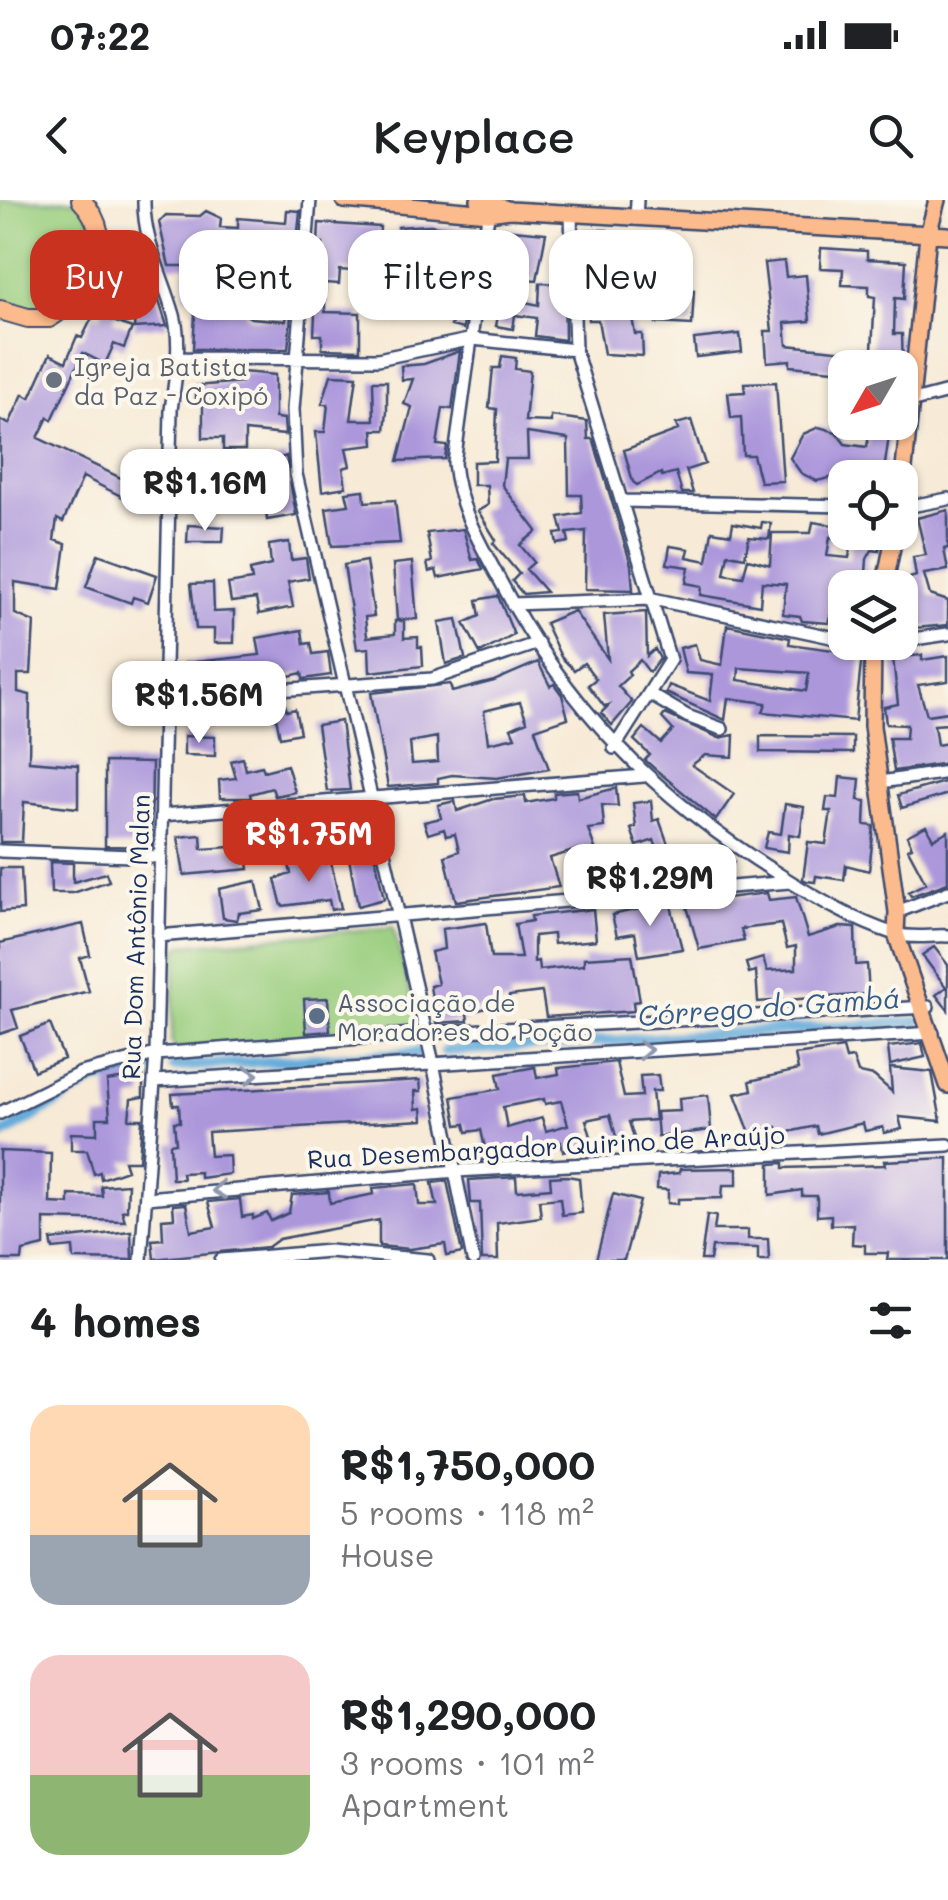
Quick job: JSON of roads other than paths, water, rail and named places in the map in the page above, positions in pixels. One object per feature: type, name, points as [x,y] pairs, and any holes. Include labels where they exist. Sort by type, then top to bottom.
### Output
[{"type":"highway","points":[[0,310],[28,318],[49,318],[91,282],[98,260],[98,230],[80,200]]},
{"type":"main road","points":[[344,200],[486,205],[510,210],[562,209],[636,219],[948,235]]},
{"type":"main road","points":[[916,350],[928,235],[937,200]]},
{"type":"main road","points":[[869,660],[872,726],[900,926],[932,1036],[945,1059],[948,1085]]},
{"type":"street","name":"Rua Dom Antônio Malan","points":[[141,1260],[156,1054],[158,857],[172,410],[177,358],[174,318],[156,264],[144,200]]},
{"type":"street","points":[[310,200],[297,360],[296,474],[433,1063],[473,1260]]},
{"type":"street","points":[[636,219],[637,200]]},
{"type":"street","points":[[486,205],[454,463],[457,494],[512,604],[614,748],[730,844],[859,920],[948,936]]},
{"type":"street","points":[[562,209],[575,350],[670,660],[614,748]]},
{"type":"street","points":[[177,358],[378,358],[472,339],[575,350]]},
{"type":"street","points":[[918,400],[948,392]]},
{"type":"street","points":[[624,500],[828,506]]},
{"type":"street","points":[[918,504],[948,500]]},
{"type":"street","points":[[512,604],[653,600],[828,636]]},
{"type":"street","points":[[918,638],[948,634]]},
{"type":"street","points":[[164,698],[432,678],[482,666],[538,644]]},
{"type":"street","points":[[651,695],[687,716],[722,729]]},
{"type":"street","points":[[881,782],[948,772]]},
{"type":"street","points":[[162,814],[644,776]]},
{"type":"street","points":[[0,851],[158,857]]},
{"type":"street","points":[[158,936],[790,882]]},
{"type":"street","points":[[900,926],[948,892]]},
{"type":"street","points":[[0,1113],[81,1073],[156,1054],[426,1033],[923,1008]]},
{"type":"street","points":[[154,1081],[932,1036]]},
{"type":"street","name":"Rua Desembargador Quirino de Araújo","points":[[146,1198],[456,1171],[948,1145]]},
{"type":"street","points":[[221,1260],[328,1251],[428,1260]]},
{"type":"waterway","name":"Córrego do Gambá","points":[[445,1051],[917,1022]]},
{"type":"waterway","name":"Córrego do Gambá","points":[[174,1067],[424,1052]]},
{"type":"waterway","name":"Córrego do Gambá","points":[[0,1136],[95,1080],[151,1069]]},
{"type":"place","name":"Igreja Batista da Paz - Coxipó","points":[[54,380]]},
{"type":"place","name":"Associação de Moradores do Poção","points":[[317,1016]]}]
